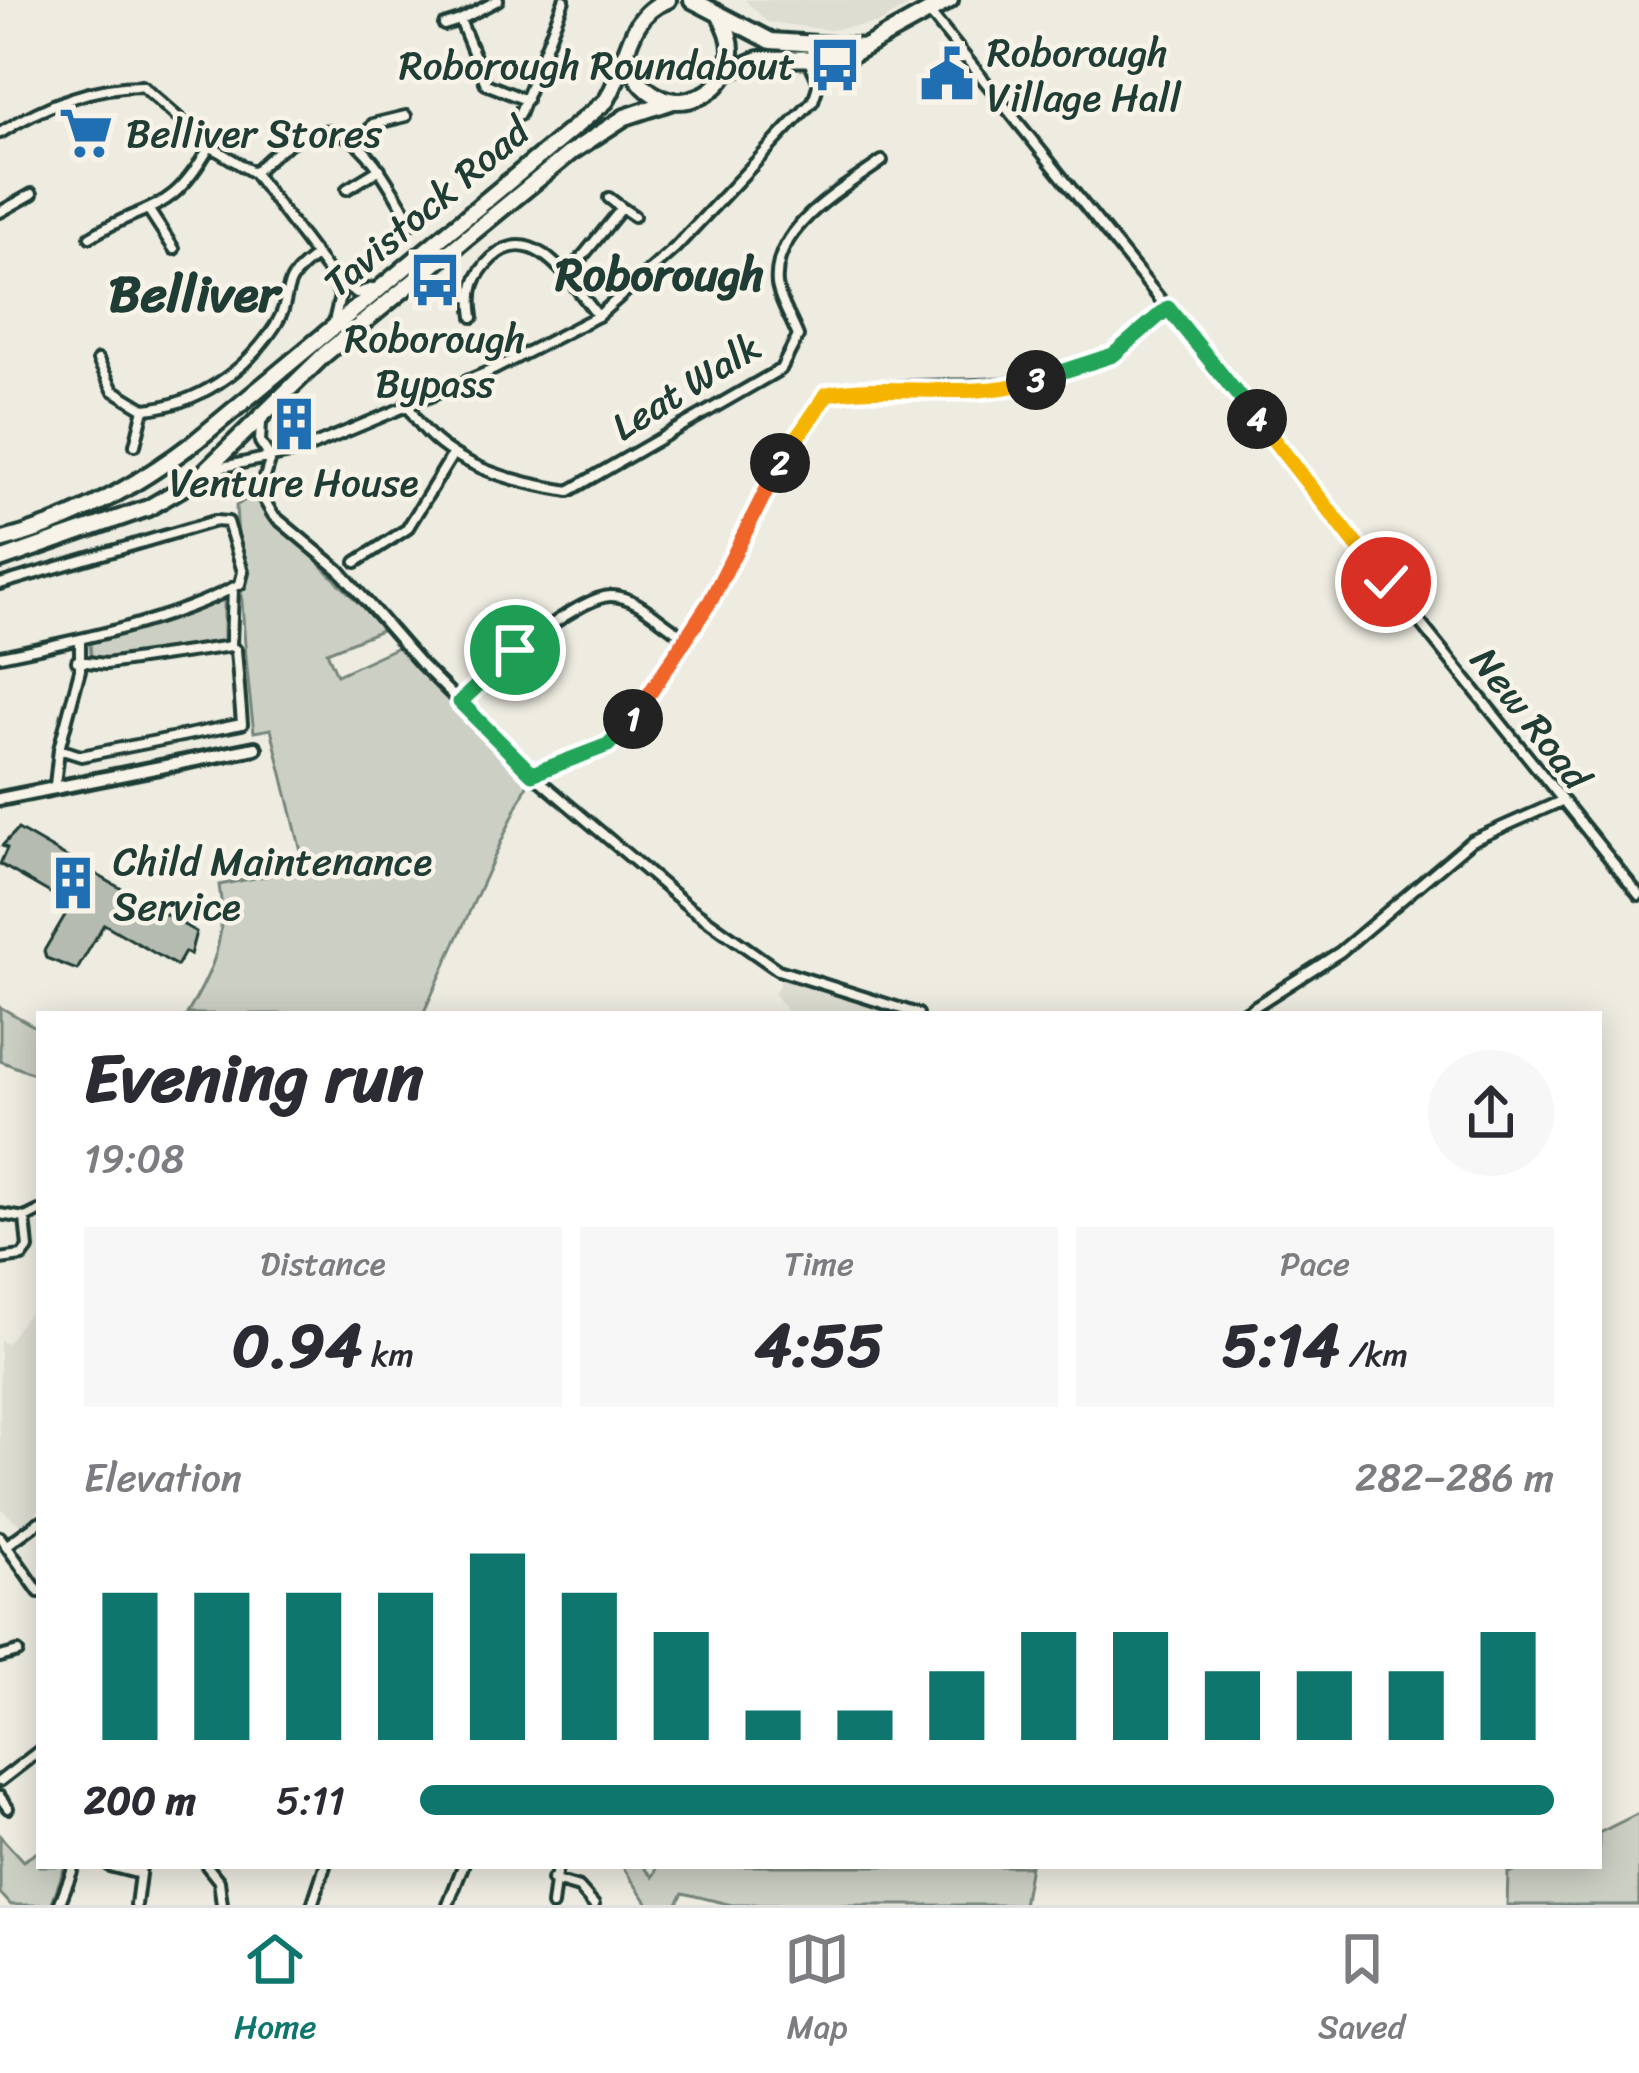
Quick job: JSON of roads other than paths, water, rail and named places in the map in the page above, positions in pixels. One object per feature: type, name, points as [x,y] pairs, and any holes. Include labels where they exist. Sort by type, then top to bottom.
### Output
[{"type":"highway","name":"Tavistock Road","points":[[692,0],[790,46],[864,47]]},
{"type":"highway","name":"Tavistock Road","points":[[0,560],[148,508],[206,472],[325,354],[570,154],[625,117],[673,101],[701,98],[726,73],[759,59],[844,58],[950,0]]},
{"type":"highway","name":"Tavistock Road","points":[[0,541],[79,513],[154,473],[317,341],[606,101],[628,52],[633,28],[664,1]]},
{"type":"highway","points":[[715,9],[731,44],[726,73]]},
{"type":"highway","points":[[628,52],[643,86],[673,101]]},
{"type":"street","points":[[444,25],[498,0]]},
{"type":"street","points":[[519,116],[565,0]]},
{"type":"street","name":"New Road","points":[[931,13],[1559,802],[1639,895]]},
{"type":"street","points":[[460,20],[486,84],[526,100]]},
{"type":"street","name":"Tavistock Road","points":[[206,472],[300,451],[407,401],[495,369],[598,316],[675,248],[813,101],[819,83],[809,60]]},
{"type":"street","points":[[0,133],[58,103],[118,86],[142,86],[210,146],[254,173],[334,279],[357,293],[395,274]]},
{"type":"street","points":[[362,142],[374,124],[406,116]]},
{"type":"street","points":[[254,173],[283,146],[303,136],[338,133],[362,142],[412,223]]},
{"type":"street","points":[[90,237],[119,219],[150,212],[184,186],[210,146]]},
{"type":"street","name":"Leat Walk","points":[[407,401],[418,429],[453,454],[511,477],[569,491],[781,369],[798,336],[777,289],[778,261],[788,240],[813,212],[882,161]]},
{"type":"street","points":[[347,188],[380,169]]},
{"type":"street","points":[[0,212],[32,194]]},
{"type":"street","points":[[609,198],[634,216]]},
{"type":"street","points":[[566,278],[622,208]]},
{"type":"street","points":[[150,212],[174,249]]},
{"type":"street","points":[[473,317],[470,295],[475,279],[501,250],[516,243],[530,244],[598,316]]},
{"type":"street","points":[[98,360],[113,390],[144,409],[198,397],[233,370],[278,322],[288,280],[316,256]]},
{"type":"street","points":[[317,341],[339,311],[334,279]]},
{"type":"street","points":[[535,777],[608,745],[628,724],[681,651],[777,467],[827,394],[872,386],[984,389],[1023,384],[1113,355],[1168,308]]},
{"type":"street","points":[[135,445],[144,409]]},
{"type":"street","points":[[262,414],[260,442],[271,458],[260,493],[274,515],[338,569],[535,777],[670,892],[778,970],[908,1011]]},
{"type":"street","points":[[356,562],[407,529],[453,454]]},
{"type":"street","points":[[0,584],[197,526],[228,522],[243,572],[237,586],[231,646],[242,724],[81,756],[59,749]]},
{"type":"street","points":[[0,656],[80,640],[237,586]]},
{"type":"street","points":[[460,702],[515,650],[588,602],[607,596],[643,608],[676,631]]},
{"type":"street","points":[[55,785],[80,640]]},
{"type":"street","points":[[77,661],[106,664],[231,646]]},
{"type":"street","points":[[0,800],[55,785],[256,748]]},
{"type":"street","points":[[1248,1011],[1340,952],[1471,842],[1559,802]]},
{"type":"street","points":[[0,1214],[26,1218],[36,1213]]},
{"type":"street","points":[[0,1259],[22,1256],[28,1248],[26,1218]]},
{"type":"street","points":[[36,1524],[3,1541],[36,1588]]},
{"type":"street","points":[[0,1657],[18,1652]]},
{"type":"street","points":[[0,1781],[36,1753]]},
{"type":"street","points":[[0,1797],[8,1808]]},
{"type":"street","points":[[59,1905],[73,1869]]},
{"type":"street","points":[[209,1869],[219,1881],[222,1905]]},
{"type":"street","points":[[312,1905],[324,1869]]},
{"type":"street","points":[[448,1905],[463,1869]]},
{"type":"street","points":[[552,1905],[556,1869]]},
{"type":"street","points":[[136,1905],[141,1870]]},
{"type":"street","points":[[552,1880],[579,1888],[594,1905]]},
{"type":"place","name":"Roborough Roundabout","points":[[835,65]]},
{"type":"place","name":"Roborough Village Hall","points":[[947,74]]},
{"type":"place","name":"Belliver Stores","points":[[86,133]]},
{"type":"place","name":"Roborough Bypass","points":[[435,280]]},
{"type":"place","name":"Venture House","points":[[294,424]]},
{"type":"place","name":"Child Maintenance Service","points":[[73,883]]},
{"type":"district","name":"Roborough","points":[[660,275]]},
{"type":"district","name":"Belliver","points":[[194,294]]}]
